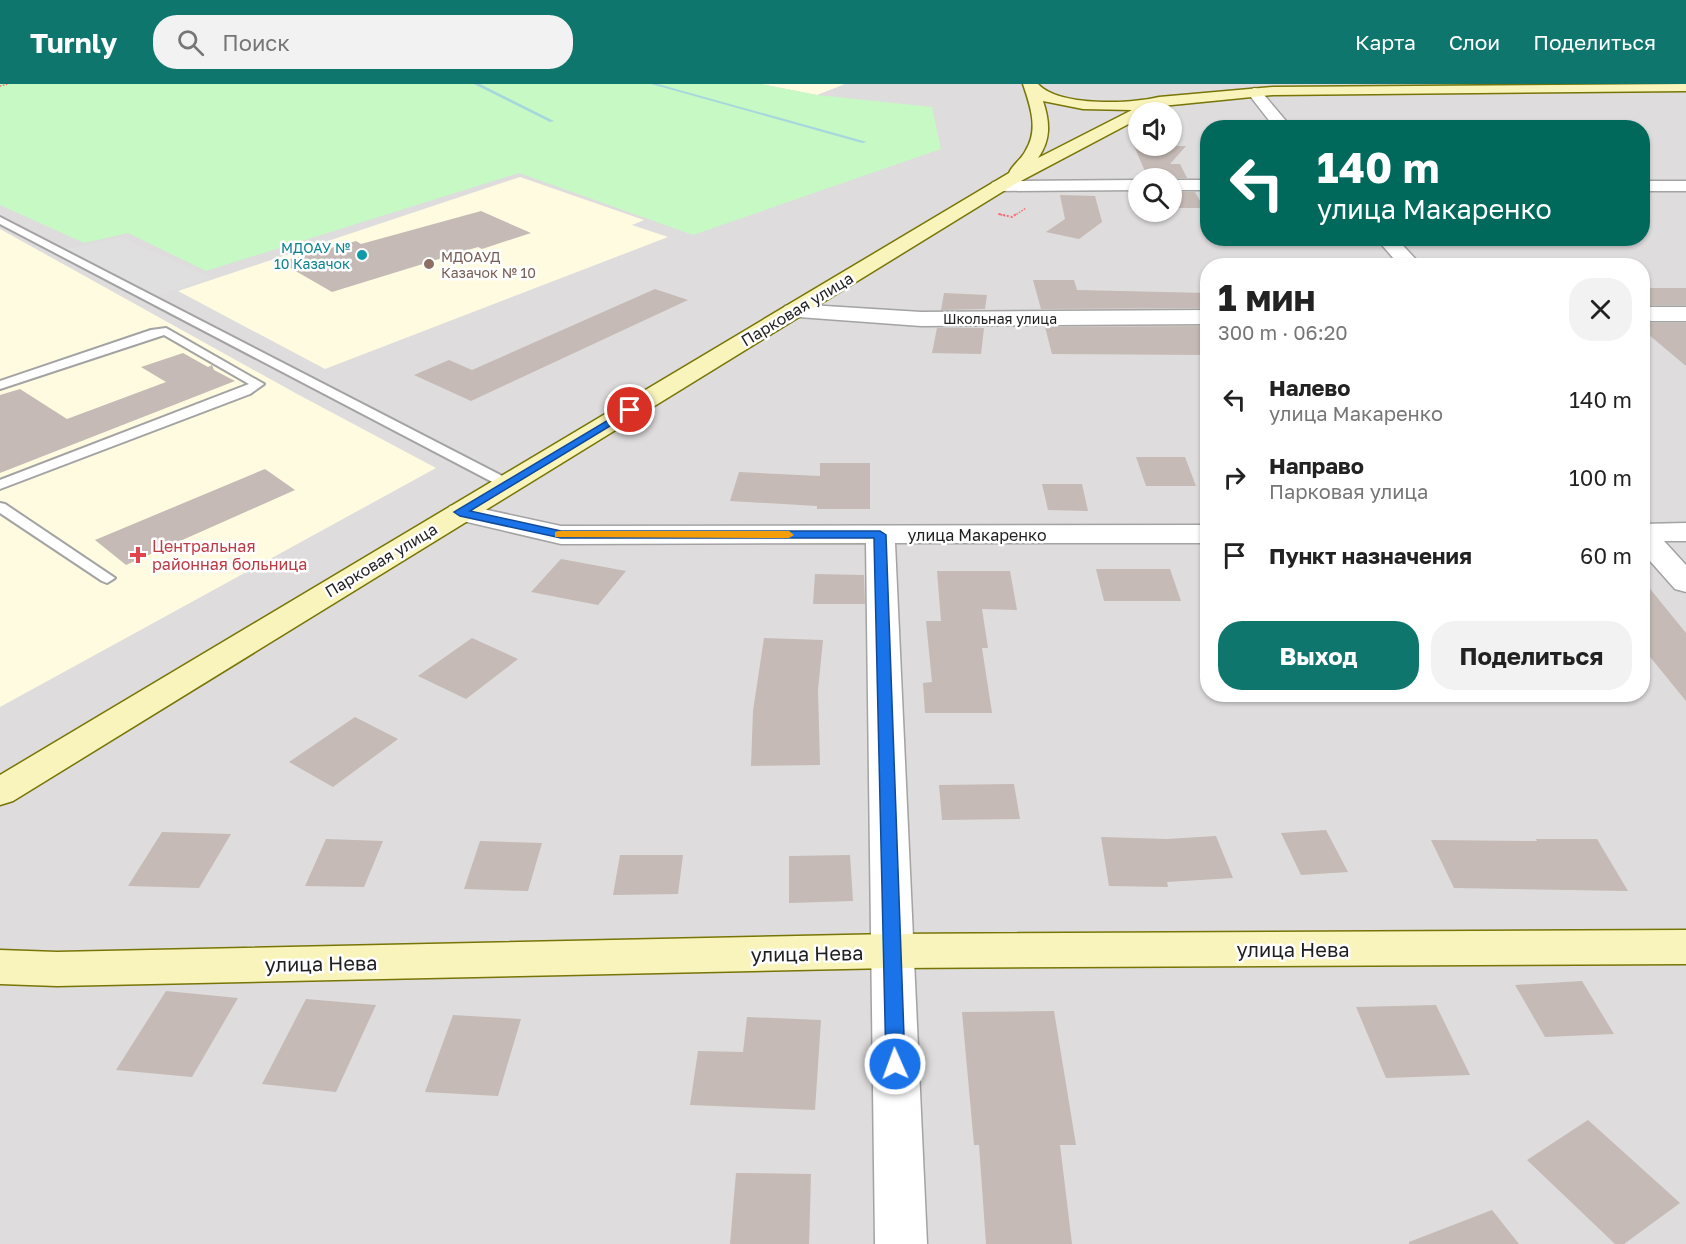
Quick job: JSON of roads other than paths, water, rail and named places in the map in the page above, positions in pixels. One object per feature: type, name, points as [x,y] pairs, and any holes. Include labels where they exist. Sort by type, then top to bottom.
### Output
[{"type":"main road","points":[[1030,84],[1043,95],[1077,104],[1128,105]]},
{"type":"main road","name":"Парковая улица","points":[[1004,183],[1029,160],[1041,138],[1041,115],[1030,84]]},
{"type":"main road","points":[[1159,102],[1176,93],[1173,84]]},
{"type":"main road","points":[[1159,102],[1249,88],[1336,90],[1629,85],[1686,87]]},
{"type":"main road","name":"Парковая улица","points":[[0,792],[1004,183],[1128,118]]},
{"type":"main road","name":"улица Нева","points":[[0,967],[57,969],[891,951],[1686,946]]},
{"type":"street","points":[[1249,88],[1277,120]]},
{"type":"street","points":[[1004,183],[1128,185]]},
{"type":"street","points":[[1182,185],[1200,185]]},
{"type":"street","points":[[1650,186],[1686,186]]},
{"type":"street","points":[[1393,246],[1404,258]]},
{"type":"street","name":"Школьная улица","points":[[793,311],[921,319],[1200,317]]},
{"type":"street","points":[[1650,314],[1686,314]]},
{"type":"street","name":"улица Макаренко","points":[[460,512],[561,535],[1200,534]]},
{"type":"street","points":[[1650,533],[1686,532]]},
{"type":"street","points":[[880,535],[901,1244]]},
{"type":"street","points":[[1650,542],[1686,583]]},
{"type":"lane","points":[[0,220],[507,484]]},
{"type":"lane","points":[[0,385],[166,331],[258,384],[246,391],[0,485]]},
{"type":"lane","points":[[0,507],[107,578]]},
{"type":"waterway","points":[[476,84],[552,121]]},
{"type":"waterway","points":[[653,84],[864,142]]},
{"type":"place","name":"МДОАУ № 10 Казачок","points":[[362,255]]},
{"type":"place","name":"МДОАУД Казачок № 10","points":[[429,264]]},
{"type":"place","name":"Центральная районная больница","points":[[138,555]]}]
